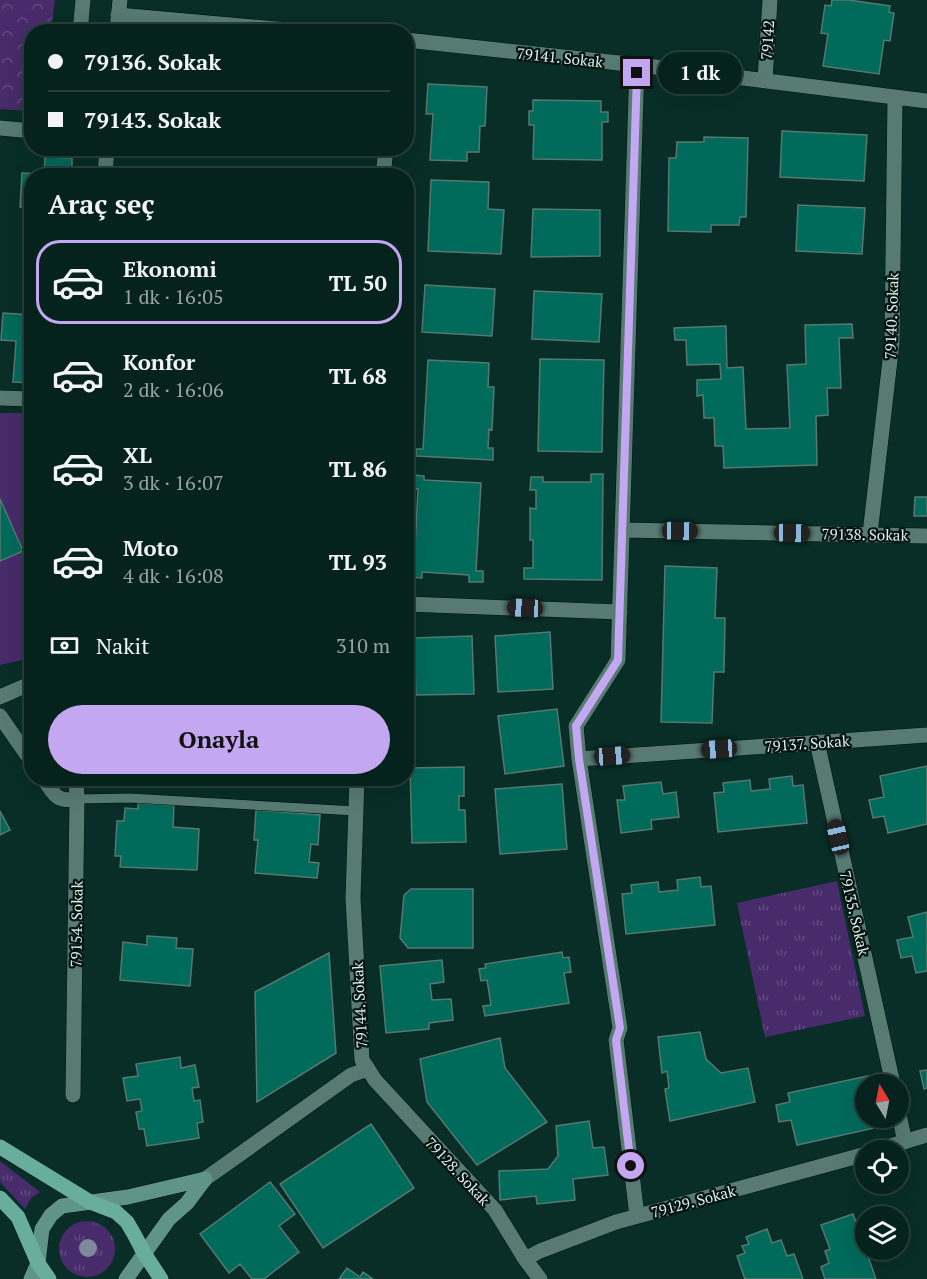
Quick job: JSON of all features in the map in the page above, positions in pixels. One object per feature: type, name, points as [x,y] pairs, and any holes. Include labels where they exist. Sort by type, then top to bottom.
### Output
[{"type":"main road","points":[[0,1147],[90,1202],[116,1212],[127,1222],[161,1279]]},
{"type":"main road","points":[[32,1279],[38,1263],[42,1229],[51,1215],[62,1206],[146,1194],[205,1179]]},
{"type":"main road","points":[[126,1279],[169,1219],[187,1203],[205,1179]]},
{"type":"main road","points":[[0,1198],[18,1217],[38,1263],[48,1279]]},
{"type":"street","points":[[81,24],[83,0]]},
{"type":"street","name":"79142","points":[[765,80],[770,0]]},
{"type":"street","points":[[118,24],[119,8],[246,24]]},
{"type":"street","name":"79141. Sokak","points":[[414,41],[765,80],[927,101]]},
{"type":"street","points":[[637,65],[618,660],[576,726],[620,1028],[616,1040],[637,1216]]},
{"type":"street","name":"79140. Sokak","points":[[870,534],[892,343],[895,97]]},
{"type":"street","points":[[0,128],[24,130]]},
{"type":"street","points":[[0,398],[24,399]]},
{"type":"street","name":"79138. Sokak","points":[[622,531],[927,536]]},
{"type":"street","points":[[414,604],[620,612]]},
{"type":"street","points":[[0,697],[24,686]]},
{"type":"street","points":[[0,716],[24,750]]},
{"type":"street","name":"79137. Sokak","points":[[579,759],[927,735]]},
{"type":"street","name":"79135. Sokak","points":[[817,742],[891,1074]]},
{"type":"street","points":[[48,786],[56,798],[64,801],[77,799]]},
{"type":"street","name":"79154. Sokak","points":[[73,1095],[76,786]]},
{"type":"street","name":"79144. Sokak","points":[[205,1179],[351,1075],[368,1069],[362,1060],[353,898],[357,786]]},
{"type":"street","name":"79128. Sokak","points":[[368,1069],[375,1080],[495,1210],[540,1279]]},
{"type":"street","points":[[909,1141],[927,1135]]},
{"type":"street","name":"79129. Sokak","points":[[525,1259],[615,1222],[855,1157]]},
{"type":"lane","points":[[77,799],[130,798],[356,811]]},
{"type":"green space","points":[[0,0],[55,0],[52,24],[24,24],[24,111],[0,109]]},
{"type":"green space","points":[[0,413],[24,413],[24,660],[0,665]]},
{"type":"green space","points":[[837,881],[865,1016],[765,1037],[737,903]]},
{"type":"green space","points":[[0,1161],[40,1192],[31,1198],[25,1209],[0,1182]]},
{"type":"green space","points":[[87,1221],[98,1223],[107,1229],[113,1238],[115,1249],[113,1260],[107,1269],[98,1275],[87,1277],[76,1275],[67,1269],[61,1260],[59,1249],[61,1238],[67,1229],[76,1223]]},
{"type":"building","points":[[832,0],[890,6],[889,12],[894,13],[890,41],[884,40],[879,74],[823,66],[828,34],[821,33],[825,5],[831,6]]},
{"type":"building","points":[[428,84],[487,87],[485,126],[480,126],[479,152],[467,152],[467,161],[430,160],[433,114],[426,114]]},
{"type":"building","points":[[533,100],[601,101],[601,112],[608,112],[608,122],[602,122],[602,160],[533,159],[534,125],[529,125],[529,111],[533,111]]},
{"type":"building","points":[[782,131],[867,135],[864,181],[780,177]]},
{"type":"building","points":[[704,137],[748,138],[746,217],[740,217],[739,225],[711,225],[711,232],[668,231],[669,158],[676,158],[677,142],[704,142]]},
{"type":"building","points":[[45,157],[72,158],[72,168],[44,168]]},
{"type":"building","points":[[22,173],[24,173],[24,207],[20,207]]},
{"type":"building","points":[[431,180],[489,182],[488,209],[504,210],[501,254],[428,251]]},
{"type":"building","points":[[798,205],[865,208],[862,254],[796,251]]},
{"type":"building","points":[[533,209],[600,210],[600,256],[531,257]]},
{"type":"building","points":[[425,285],[495,289],[492,336],[422,332]]},
{"type":"building","points":[[534,291],[602,294],[599,342],[532,339]]},
{"type":"building","points":[[3,313],[24,314],[24,383],[13,382],[16,341],[1,340]]},
{"type":"building","points":[[852,324],[853,338],[839,338],[841,388],[827,388],[828,415],[816,416],[817,465],[724,468],[723,446],[715,446],[714,418],[704,418],[703,395],[697,396],[697,380],[721,379],[720,364],[687,365],[686,340],[675,340],[674,328],[726,326],[727,368],[743,367],[746,429],[790,428],[787,365],[806,364],[805,325]]},
{"type":"building","points":[[540,359],[604,360],[602,452],[538,451]]},
{"type":"building","points":[[428,360],[489,363],[488,387],[494,387],[492,430],[489,429],[488,448],[493,448],[493,460],[416,456],[416,449],[423,449]]},
{"type":"building","points":[[591,474],[603,474],[602,580],[524,579],[524,568],[533,568],[530,508],[536,509],[536,490],[530,490],[531,477],[543,477],[543,482],[591,482]]},
{"type":"building","points":[[414,475],[424,476],[424,480],[481,483],[476,571],[483,571],[483,582],[469,582],[469,575],[422,572],[422,578],[414,578],[418,489],[414,488]]},
{"type":"building","points":[[915,497],[927,497],[927,516],[914,516]]},
{"type":"building","points":[[0,499],[23,551],[0,561]]},
{"type":"building","points":[[665,566],[717,568],[715,618],[725,618],[724,672],[714,672],[712,723],[661,722]]},
{"type":"building","points":[[550,632],[553,689],[498,692],[495,636]]},
{"type":"building","points":[[472,636],[474,694],[416,695],[414,638]]},
{"type":"building","points":[[557,709],[564,766],[505,774],[498,716]]},
{"type":"building","points":[[927,766],[927,824],[888,833],[884,816],[873,818],[869,800],[884,797],[880,776]]},
{"type":"building","points":[[464,767],[464,796],[459,796],[459,810],[465,810],[466,842],[412,843],[410,786],[414,786],[414,768]]},
{"type":"building","points":[[792,776],[793,786],[803,785],[807,823],[718,832],[714,793],[724,792],[723,783],[750,780],[751,791],[770,789],[769,779]]},
{"type":"building","points":[[661,782],[663,794],[676,792],[679,817],[651,820],[652,829],[621,833],[617,800],[625,800],[623,786]]},
{"type":"building","points":[[562,784],[567,849],[500,854],[495,789]]},
{"type":"building","points":[[138,803],[174,805],[173,827],[199,829],[197,870],[120,867],[121,856],[115,856],[117,821],[124,821],[125,808],[138,809]]},
{"type":"building","points":[[256,810],[320,815],[318,845],[311,844],[309,862],[319,863],[317,878],[255,873],[258,840],[254,840]]},
{"type":"building","points":[[0,811],[10,830],[0,835]]},
{"type":"building","points":[[700,877],[701,887],[711,886],[715,925],[626,934],[622,894],[632,893],[631,885],[658,882],[659,892],[678,890],[677,880]]},
{"type":"building","points":[[411,889],[473,889],[473,948],[408,948],[400,938],[404,895]]},
{"type":"building","points":[[927,912],[927,971],[916,973],[912,956],[901,958],[897,940],[913,937],[908,917]]},
{"type":"building","points":[[147,936],[177,938],[176,948],[193,949],[190,986],[120,980],[123,942],[147,945]]},
{"type":"building","points":[[562,952],[563,958],[569,957],[571,972],[564,973],[569,1003],[485,1016],[483,1006],[491,1005],[487,980],[481,981],[479,969],[486,968],[485,964]]},
{"type":"building","points":[[329,953],[336,1053],[257,1102],[255,992]]},
{"type":"building","points":[[442,960],[444,982],[430,984],[432,1000],[451,999],[453,1020],[429,1023],[429,1029],[386,1033],[380,966]]},
{"type":"building","points":[[700,1032],[706,1059],[721,1073],[748,1068],[755,1102],[670,1121],[665,1089],[669,1088],[667,1071],[662,1073],[658,1037]]},
{"type":"building","points":[[500,1038],[505,1068],[547,1122],[477,1165],[427,1102],[420,1059]]},
{"type":"building","points":[[180,1057],[181,1068],[195,1065],[199,1087],[192,1088],[194,1101],[200,1100],[203,1122],[197,1123],[199,1138],[147,1146],[144,1129],[139,1129],[136,1112],[142,1111],[140,1099],[127,1101],[123,1078],[138,1076],[136,1064]]},
{"type":"building","points":[[927,1070],[927,1088],[924,1089],[920,1071]]},
{"type":"building","points":[[855,1079],[855,1128],[874,1128],[797,1145],[791,1120],[779,1122],[776,1105],[790,1102],[788,1093]]},
{"type":"building","points":[[589,1121],[593,1148],[604,1147],[608,1175],[573,1179],[575,1200],[537,1204],[536,1196],[500,1200],[499,1171],[548,1169],[558,1156],[556,1126]]},
{"type":"building","points":[[371,1124],[414,1188],[323,1248],[280,1184]]},
{"type":"building","points":[[270,1182],[295,1214],[279,1226],[299,1252],[264,1279],[252,1279],[240,1264],[229,1273],[200,1234]]},
{"type":"building","points":[[853,1214],[855,1260],[869,1260],[876,1279],[825,1279],[821,1267],[829,1263],[825,1251],[830,1249],[821,1225]]},
{"type":"building","points":[[767,1229],[772,1243],[781,1240],[787,1256],[794,1254],[803,1279],[745,1279],[737,1256],[745,1253],[742,1246],[749,1244],[746,1237]]},
{"type":"building","points":[[347,1268],[360,1277],[363,1272],[373,1279],[339,1279]]},
{"type":"route","points":[[631,1166],[616,1040],[620,1028],[576,726],[618,660],[637,73]]}]
